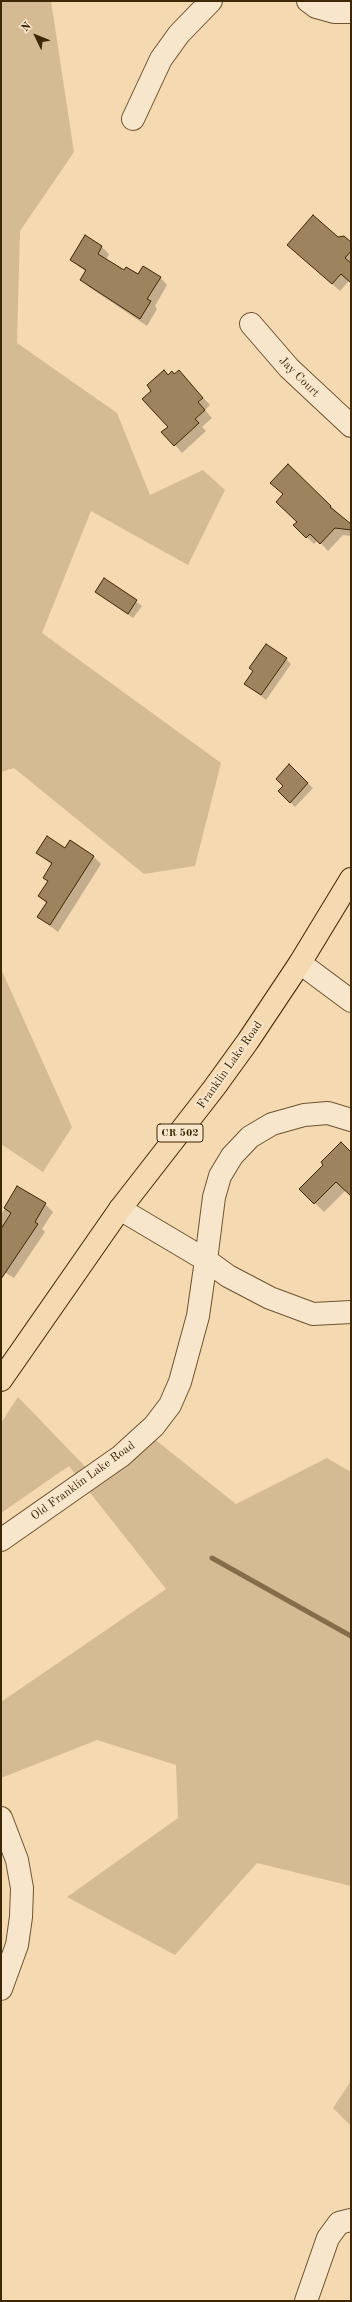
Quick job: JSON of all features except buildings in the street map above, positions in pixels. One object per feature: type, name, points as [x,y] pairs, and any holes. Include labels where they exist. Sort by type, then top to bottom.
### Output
[{"type":"main road","name":"Franklin Lake Road","points":[[1,1380],[120,1210],[214,1088],[300,963],[351,879]]},
{"type":"street","points":[[133,119],[161,59],[179,34],[211,1]]},
{"type":"street","points":[[308,1],[316,6],[334,12],[351,12]]},
{"type":"street","name":"Jay Court","points":[[251,324],[289,368],[351,426]]},
{"type":"street","points":[[300,963],[349,995]]},
{"type":"street","name":"Old Franklin Lake Road","points":[[1,1540],[121,1456],[154,1426],[170,1405],[180,1382],[198,1316],[210,1224],[220,1176],[232,1156],[250,1137],[272,1124],[304,1115],[328,1113],[351,1120]]},
{"type":"street","points":[[120,1210],[206,1260],[228,1276],[270,1298],[313,1314],[351,1312]]},
{"type":"street","points":[[1,1818],[8,1833],[17,1860],[22,1896],[22,1917],[17,1945],[1,1989]]},
{"type":"street","points":[[306,2301],[328,2238],[339,2223],[351,2220]]},
{"type":"shaded area","points":[[1,1],[51,1],[74,152],[20,231],[17,343],[117,413],[150,495],[203,470],[225,490],[188,565],[91,511],[42,633],[221,763],[195,866],[144,874],[14,768],[1,772]]},
{"type":"shaded area","points":[[1,969],[72,1127],[43,1172],[1,1144]]},
{"type":"shaded area","points":[[18,1397],[100,1482],[153,1438],[236,1504],[327,1458],[351,1472],[351,1886],[257,1863],[175,1955],[67,1897],[178,1818],[176,1765],[97,1740],[1,1778],[1,1702],[166,1589],[69,1466],[1,1513],[1,1423]]},
{"type":"shaded area","points":[[351,2081],[351,2126],[333,2108]]},
{"type":"waterway","points":[[212,1558],[351,1636]]}]
